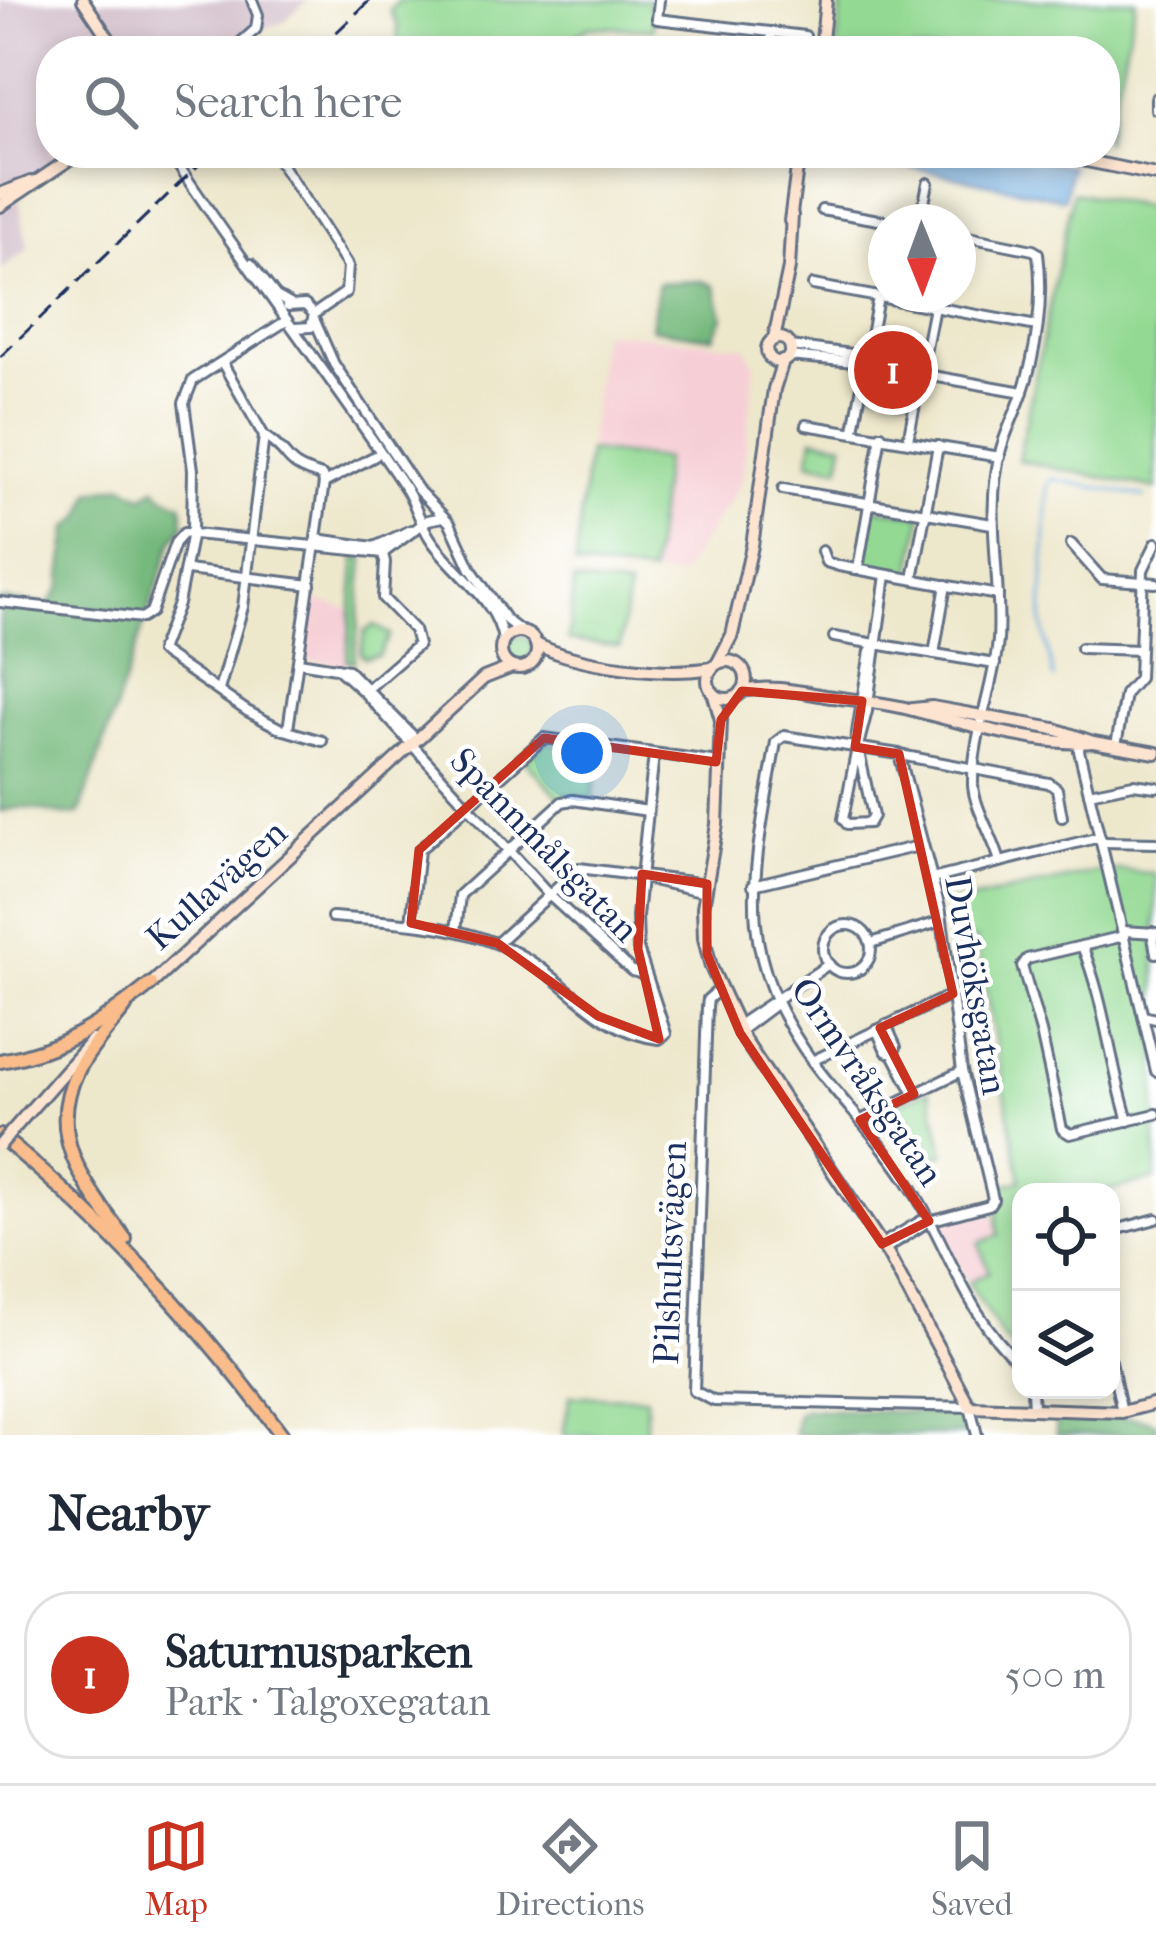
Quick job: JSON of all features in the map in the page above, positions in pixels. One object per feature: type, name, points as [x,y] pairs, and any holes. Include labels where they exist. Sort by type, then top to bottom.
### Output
[{"type":"main road","points":[[0,1060],[68,1042],[151,984]]},
{"type":"main road","points":[[125,1007],[74,1080],[65,1116],[66,1145],[84,1182],[155,1277],[283,1435]]},
{"type":"main road","points":[[2,1141],[89,1212],[155,1277]]},
{"type":"main road","points":[[2,1141],[133,1266],[193,1332],[273,1435]]},
{"type":"street","points":[[83,0],[107,36]]},
{"type":"street","points":[[250,36],[258,15],[251,0]]},
{"type":"street","points":[[659,0],[657,20],[805,35]]},
{"type":"street","points":[[820,36],[824,0]]},
{"type":"street","points":[[772,32],[772,36]]},
{"type":"street","points":[[1156,98],[1156,109]]},
{"type":"street","points":[[0,206],[58,168]]},
{"type":"street","points":[[179,168],[410,496],[433,542],[463,573],[500,628],[502,658],[512,667]]},
{"type":"street","points":[[284,168],[348,266],[346,292],[307,329],[288,321]]},
{"type":"street","points":[[711,689],[715,666],[733,634],[756,526],[782,350],[797,168]]},
{"type":"street","points":[[1118,168],[1156,176]]},
{"type":"street","points":[[0,194],[45,176]]},
{"type":"street","points":[[924,204],[928,183]]},
{"type":"street","points":[[822,210],[868,218]]},
{"type":"street","points":[[976,239],[1039,253],[1037,326],[1023,392],[1000,457],[992,524],[998,595],[995,664],[974,769],[974,797],[1000,862]]},
{"type":"street","points":[[238,250],[276,296],[305,305],[315,318],[334,364],[419,491],[452,529],[471,569],[506,620],[522,632]]},
{"type":"street","points":[[813,285],[868,295]]},
{"type":"street","points":[[290,304],[288,321],[193,380],[185,396],[194,470],[192,532],[187,570],[160,651],[247,712],[322,741]]},
{"type":"street","points":[[854,430],[875,312]]},
{"type":"street","points":[[908,440],[933,312]]},
{"type":"street","points":[[961,312],[1037,326]]},
{"type":"street","points":[[782,350],[866,360]]},
{"type":"street","points":[[223,364],[264,436],[277,444],[295,470],[322,476],[324,483],[292,724],[287,730]]},
{"type":"street","points":[[921,374],[1023,392]]},
{"type":"street","points":[[806,425],[1000,457]]},
{"type":"street","points":[[858,569],[881,435]]},
{"type":"street","points":[[219,690],[238,628],[264,436]]},
{"type":"street","points":[[914,580],[938,446]]},
{"type":"street","points":[[324,483],[375,456]]},
{"type":"street","points":[[783,488],[992,524]]},
{"type":"street","points":[[0,602],[145,617],[152,610],[177,540],[192,532],[382,549],[431,518],[443,517]]},
{"type":"street","points":[[433,542],[446,541],[452,529]]},
{"type":"street","points":[[1116,746],[1125,694],[1139,678],[1144,561],[1156,543]]},
{"type":"street","points":[[1072,544],[1102,579],[1156,583]]},
{"type":"street","points":[[367,690],[418,645],[415,631],[383,598],[382,549]]},
{"type":"street","points":[[822,551],[826,562],[998,595]]},
{"type":"street","points":[[187,570],[310,585]]},
{"type":"street","points":[[857,750],[873,816],[868,823],[851,825],[844,822],[843,814],[886,574]]},
{"type":"street","points":[[934,654],[946,585]]},
{"type":"street","points":[[502,645],[511,634],[522,632]]},
{"type":"street","name":"Kullavägen","points":[[522,632],[536,644],[565,656],[672,671],[740,668]]},
{"type":"street","points":[[733,634],[739,694]]},
{"type":"street","points":[[834,637],[995,664]]},
{"type":"street","points":[[533,662],[536,644]]},
{"type":"street","name":"Kullavägen","points":[[2,1141],[125,1007],[484,678],[502,645]]},
{"type":"street","points":[[1081,648],[1140,650]]},
{"type":"street","name":"Kullavägen","points":[[484,678],[565,656]]},
{"type":"street","name":"Spannmålsgatan","points":[[299,662],[348,670],[549,895],[632,971],[644,974]]},
{"type":"street","points":[[740,668],[774,688],[911,709],[932,707],[984,722],[1055,729],[1084,741],[1156,753]]},
{"type":"street","name":"Kullavägen","points":[[672,671],[724,698],[774,688]]},
{"type":"street","points":[[1139,678],[1156,679]]},
{"type":"street","name":"Pilshultsvägen","points":[[711,689],[721,720],[717,824],[706,888],[704,938],[720,989],[738,1028],[883,1247],[970,1407],[977,1435]]},
{"type":"street","name":"Pilshultsvägen","points":[[721,720],[739,694]]},
{"type":"street","name":"Ormvråksgatan","points":[[857,750],[784,736],[776,742],[754,885],[756,941],[776,1002],[812,1061],[911,1187],[986,1331],[1012,1356]]},
{"type":"street","points":[[411,923],[419,850],[544,738],[718,763]]},
{"type":"street","points":[[1084,741],[1090,793],[1156,1070]]},
{"type":"street","points":[[857,750],[1054,785],[1063,817]]},
{"type":"street","points":[[332,916],[411,923],[497,943],[527,958],[598,1016],[634,1034],[659,1039],[665,1034],[644,974],[637,916],[654,754]]},
{"type":"street","name":"Duvhöksgatan","points":[[883,1247],[921,1221],[992,1203],[962,1071],[942,921],[898,754]]},
{"type":"street","points":[[1090,793],[1133,784],[1156,787]]},
{"type":"street","points":[[456,931],[460,895],[567,800],[648,811]]},
{"type":"street","points":[[932,879],[1101,840],[1156,843]]},
{"type":"street","points":[[754,885],[923,845]]},
{"type":"street","points":[[497,943],[579,868],[706,888]]},
{"type":"street","points":[[871,943],[942,921]]},
{"type":"street","points":[[838,926],[858,928],[871,943],[871,955],[860,969],[842,973],[829,964],[823,945],[838,926]]},
{"type":"street","points":[[1156,953],[1154,932],[1124,933],[1027,959],[1022,966],[1062,1129],[1070,1134],[1156,1114]]},
{"type":"street","points":[[1082,946],[1096,983],[1113,1072],[1128,1120]]},
{"type":"street","points":[[738,1028],[829,964]]},
{"type":"street","name":"Pilshultsvägen","points":[[720,989],[707,1006],[694,1390],[714,1401],[970,1407]]},
{"type":"street","points":[[812,1061],[953,994]]},
{"type":"street","points":[[1143,1016],[1156,1019]]},
{"type":"street","points":[[881,1028],[896,1048],[893,1054],[914,1094]]},
{"type":"street","points":[[861,1120],[962,1071]]},
{"type":"street","points":[[1120,1229],[1156,1219]]},
{"type":"street","points":[[1032,1399],[1033,1409]]},
{"type":"street","points":[[1119,1399],[1122,1412]]},
{"type":"street","points":[[970,1407],[1122,1412],[1156,1402]]},
{"type":"highlighted area","points":[[742,691],[862,701],[855,747],[899,754],[953,994],[880,1028],[914,1094],[860,1120],[929,1221],[882,1244],[740,1033],[707,954],[707,884],[642,874],[638,949],[659,1039],[598,1016],[497,943],[411,923],[419,850],[544,738],[716,762],[721,720]]},
{"type":"shaded area","points":[[0,0],[308,0],[282,23],[250,36],[36,36],[36,168],[56,168],[18,195],[28,249],[0,271]]},
{"type":"shaded area","points":[[602,331],[745,346],[755,365],[742,481],[679,577],[575,566]]},
{"type":"shaded area","points":[[314,600],[352,610],[347,665],[307,660]]},
{"type":"shaded area","points":[[992,1211],[999,1236],[980,1244],[990,1273],[968,1282],[939,1229],[943,1223]]},
{"type":"green space","points":[[399,0],[650,0],[649,7],[655,7],[653,29],[588,27],[573,36],[398,36],[390,10]]},
{"type":"green space","points":[[842,0],[1136,0],[1120,74],[1120,36],[838,36]]},
{"type":"green space","points":[[1073,192],[1156,209],[1156,489],[1018,460]]},
{"type":"green space","points":[[702,281],[715,286],[723,317],[713,337],[651,328],[658,283]]},
{"type":"green space","points":[[873,344],[922,352],[914,396],[865,388]]},
{"type":"green space","points":[[813,438],[844,443],[840,467],[809,462]]},
{"type":"green space","points":[[588,451],[664,459],[651,574],[575,566]]},
{"type":"green space","points":[[123,485],[143,496],[156,487],[182,504],[184,525],[172,542],[80,813],[23,808],[0,812],[0,600],[49,605],[61,587],[68,528],[82,517],[91,492]]},
{"type":"green space","points":[[872,507],[922,516],[911,576],[861,566]]},
{"type":"green space","points":[[356,557],[364,559],[354,662],[347,661]]},
{"type":"green space","points":[[574,581],[628,588],[620,647],[568,640]]},
{"type":"green space","points":[[375,625],[390,635],[379,655],[364,658],[364,632]]},
{"type":"green space","points":[[519,636],[529,640],[533,650],[529,660],[519,664],[509,660],[505,650],[509,640]]},
{"type":"green space","points":[[545,742],[598,750],[593,799],[560,798],[525,761]]},
{"type":"green space","points":[[1103,871],[1156,874],[1156,1179],[1120,1188],[1120,1183],[1012,1183],[1012,1347],[968,1282],[989,1272],[979,1243],[999,1235],[1001,1186],[1021,1180],[976,939],[956,943],[948,905]]},
{"type":"green space","points":[[930,1090],[944,1153],[936,1157],[894,1105]]},
{"type":"green space","points":[[570,1396],[646,1397],[646,1435],[563,1435]]},
{"type":"green space","points":[[805,1409],[964,1413],[973,1435],[794,1435],[797,1414]]},
{"type":"green space","points":[[1057,1416],[1146,1420],[1156,1423],[1156,1435],[1056,1435]]},
{"type":"water","points":[[913,168],[1071,168],[1064,199]]},
{"type":"waterway","points":[[1054,679],[1042,622],[1048,484],[1052,479],[1145,497]]},
{"type":"railway","points":[[333,36],[370,0]]},
{"type":"railway","points":[[0,357],[195,168]]},
{"type":"place","name":"Saturnusparken","points":[[893,370]]}]
